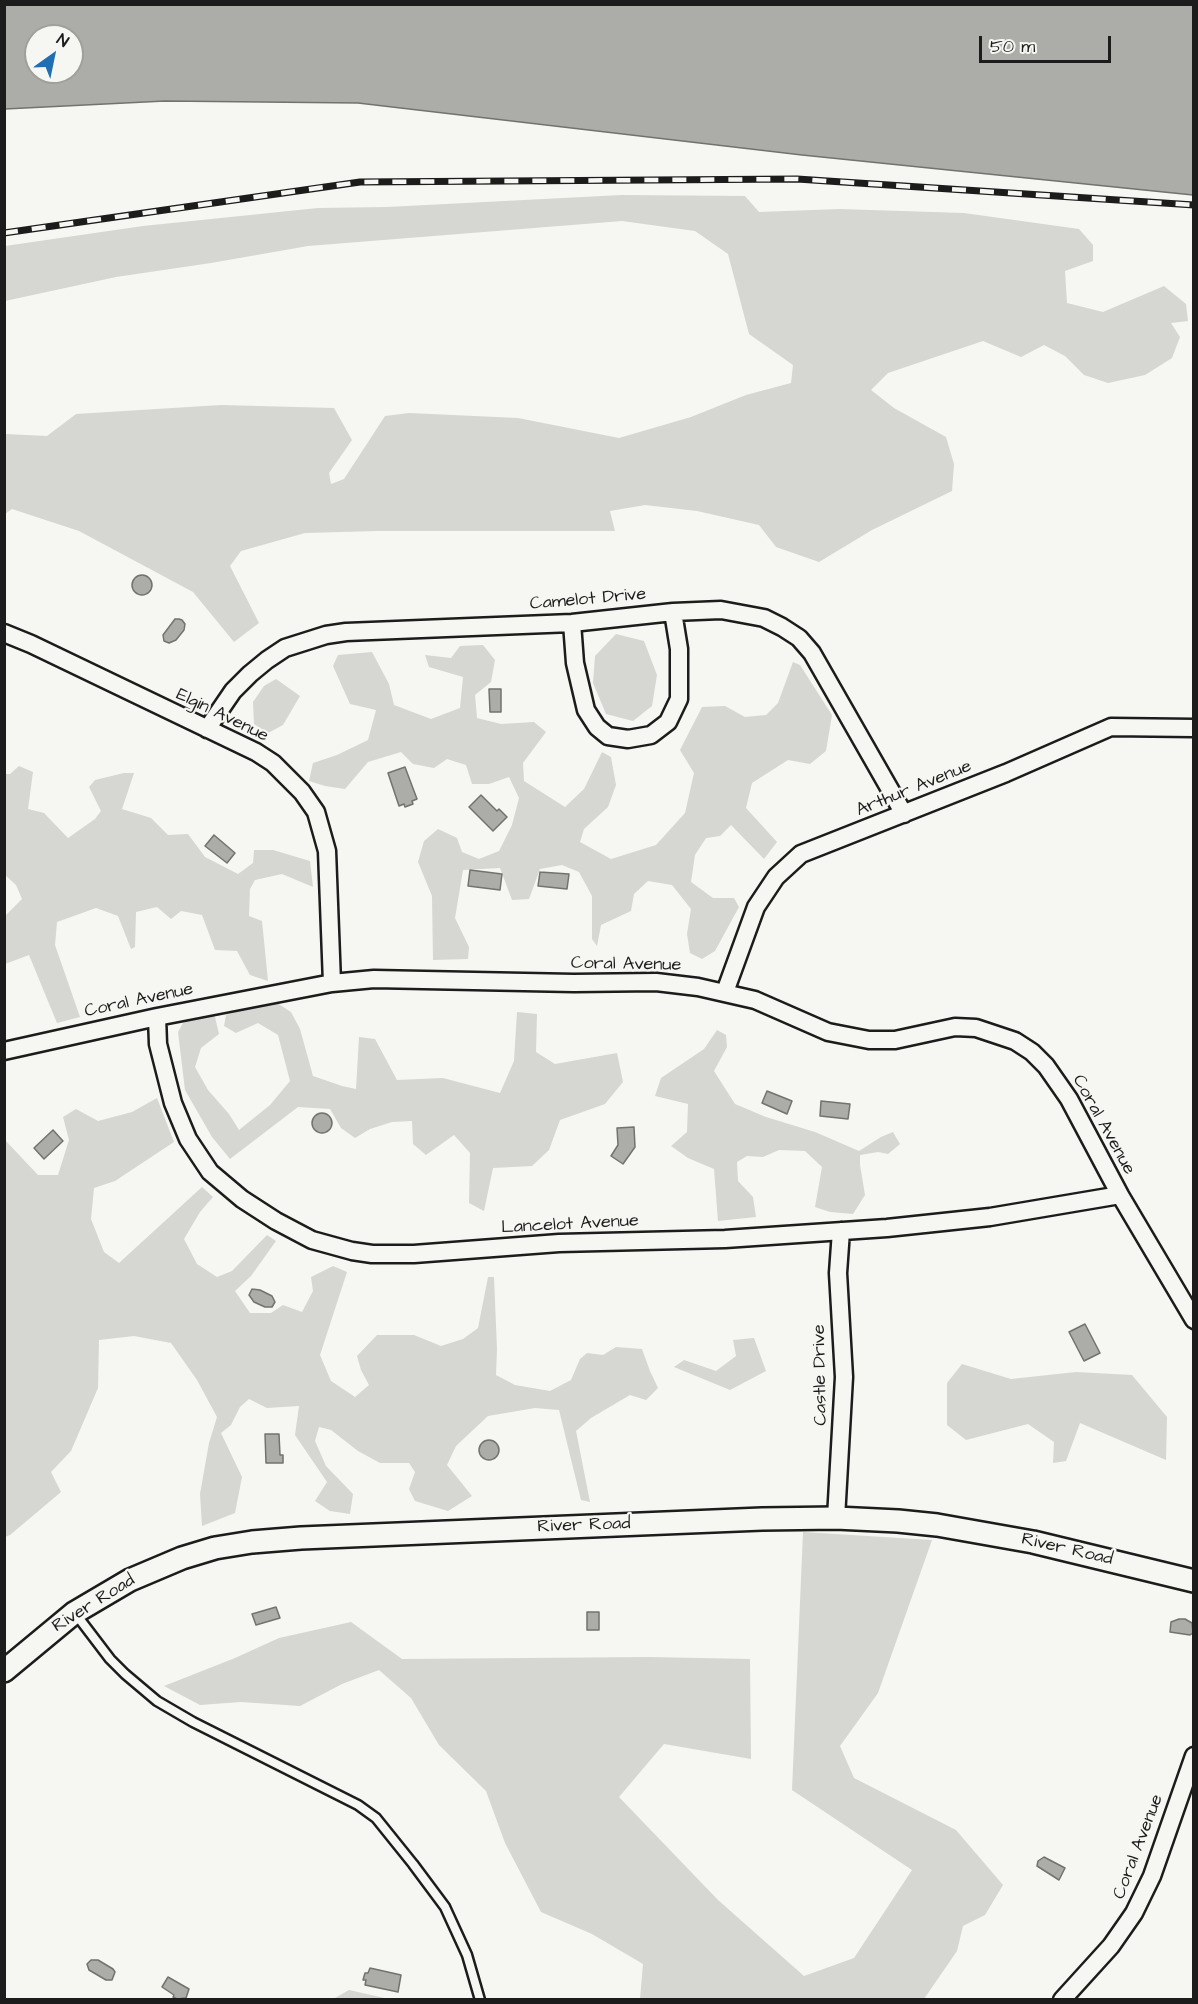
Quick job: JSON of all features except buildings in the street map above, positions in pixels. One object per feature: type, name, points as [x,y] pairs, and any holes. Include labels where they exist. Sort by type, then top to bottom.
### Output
[{"type":"street","name":"Camelot Drive","points":[[207,729],[233,691],[250,674],[285,648],[306,641],[346,632],[572,623],[673,612],[720,610],[764,618],[799,638],[812,653],[833,686],[871,759],[904,814]]},
{"type":"street","points":[[572,623],[575,663],[586,710],[597,727],[608,736],[628,739],[651,735],[668,722],[679,699],[679,649],[673,612]]},
{"type":"street","name":"Elgin Avenue","points":[[4,633],[238,743],[273,763],[302,792],[316,812],[327,851],[332,983]]},
{"type":"street","name":"Arthur Avenue","points":[[725,992],[756,907],[776,877],[801,854],[1006,773],[1111,727],[1194,728]]},
{"type":"street","name":"Coral Avenue","points":[[4,1051],[157,1017],[332,983],[374,979],[574,983],[656,982],[725,992],[755,1000],[828,1032],[869,1040],[895,1040],[955,1028],[976,1028],[1015,1041],[1032,1052],[1046,1066],[1089,1134],[1120,1195],[1194,1320]]},
{"type":"street","name":"Lancelot Avenue","points":[[157,1017],[158,1044],[173,1102],[184,1130],[210,1172],[242,1199],[285,1226],[332,1247],[372,1254],[414,1254],[560,1243],[725,1239],[990,1217],[1120,1195]]},
{"type":"street","name":"Castle Drive","points":[[836,1518],[844,1377],[838,1273],[841,1231]]},
{"type":"street","name":"River Road","points":[[4,1671],[74,1613],[129,1580],[182,1558],[215,1548],[301,1538],[836,1518],[898,1521],[975,1531],[1033,1542],[1194,1581]]},
{"type":"street","name":"Coral Avenue","points":[[1062,2000],[1112,1946],[1134,1912],[1152,1876],[1194,1756]]},
{"type":"lane","points":[[74,1613],[110,1659],[157,1701],[193,1722],[358,1805],[376,1818],[445,1907],[467,1955],[480,2000]]},
{"type":"shaded area","points":[[5,4],[1193,5],[1193,195],[802,155],[358,103],[165,101],[5,109]]},
{"type":"shaded area","points":[[622,195],[745,196],[759,212],[840,209],[964,213],[1079,229],[1093,245],[1093,261],[1065,271],[1067,303],[1103,312],[1164,286],[1186,304],[1188,321],[1171,323],[1180,337],[1172,358],[1145,375],[1108,383],[1084,375],[1065,356],[1044,345],[1021,357],[983,341],[888,373],[871,390],[894,408],[946,437],[954,464],[952,491],[872,530],[819,562],[776,547],[759,525],[697,511],[645,505],[610,511],[615,531],[305,533],[241,551],[230,566],[259,623],[234,642],[193,592],[79,531],[12,509],[5,514],[5,434],[47,436],[76,414],[221,405],[334,408],[352,440],[329,473],[331,484],[344,479],[385,416],[409,413],[518,418],[619,438],[691,417],[746,395],[791,383],[793,365],[749,334],[728,254],[695,231],[622,221],[308,246],[116,277],[5,301],[5,246],[143,226],[318,208],[387,207]]},
{"type":"shaded area","points":[[142,575],[149,578],[152,585],[149,592],[142,595],[135,592],[132,585],[135,578]]},
{"type":"shaded area","points":[[175,619],[182,620],[185,624],[184,630],[176,640],[169,643],[164,641],[163,635]]},
{"type":"shaded area","points":[[616,634],[644,641],[657,675],[652,706],[633,721],[606,714],[593,683],[595,656]]},
{"type":"shaded area","points":[[483,645],[495,660],[491,682],[475,695],[477,718],[501,724],[534,722],[546,732],[523,763],[524,781],[565,807],[584,789],[602,752],[611,757],[616,785],[608,807],[584,829],[580,842],[611,859],[656,845],[685,813],[694,773],[680,750],[702,707],[725,706],[745,717],[766,715],[778,703],[793,662],[800,665],[832,715],[826,751],[810,764],[788,760],[752,783],[746,808],[777,842],[764,859],[731,825],[720,836],[706,838],[695,855],[691,882],[713,898],[734,898],[739,907],[715,951],[702,959],[690,953],[687,934],[691,909],[672,885],[648,881],[634,894],[631,911],[601,925],[597,946],[592,939],[592,896],[579,872],[562,865],[540,869],[529,899],[512,900],[500,868],[463,870],[455,918],[469,947],[468,959],[433,960],[432,896],[418,862],[424,841],[438,829],[457,838],[462,852],[479,859],[499,851],[512,825],[519,798],[509,777],[489,784],[472,784],[466,765],[447,759],[434,768],[413,764],[401,752],[368,762],[345,789],[309,781],[313,763],[337,755],[368,740],[376,710],[350,704],[333,666],[338,655],[372,652],[389,684],[394,705],[431,719],[460,708],[463,677],[429,667],[425,655],[451,658],[460,646]]},
{"type":"shaded area","points":[[276,679],[300,696],[283,725],[268,733],[254,724],[253,702],[264,686]]},
{"type":"shaded area","points":[[489,689],[501,689],[501,712],[490,712]]},
{"type":"shaded area","points":[[19,766],[33,772],[28,809],[44,813],[68,838],[95,819],[101,811],[89,787],[95,780],[134,773],[122,809],[151,818],[168,835],[188,834],[205,857],[238,874],[253,863],[254,850],[273,850],[310,861],[313,887],[282,874],[255,880],[250,889],[249,916],[262,921],[268,981],[250,975],[237,951],[215,950],[202,915],[181,911],[171,919],[157,907],[136,912],[135,947],[131,949],[118,916],[96,908],[57,922],[55,945],[80,1017],[57,1023],[29,955],[5,964],[5,916],[22,899],[16,885],[5,875],[5,774],[10,774]]},
{"type":"shaded area","points":[[405,767],[417,799],[412,801],[413,804],[405,807],[404,804],[399,806],[388,773]]},
{"type":"shaded area","points":[[481,795],[497,811],[499,809],[507,817],[493,831],[469,807]]},
{"type":"shaded area","points":[[214,835],[235,853],[227,863],[205,846]]},
{"type":"shaded area","points":[[470,870],[502,874],[500,890],[468,886]]},
{"type":"shaded area","points":[[540,872],[569,874],[567,889],[538,886]]},
{"type":"shaded area","points":[[274,1001],[291,1012],[300,1029],[313,1076],[342,1086],[356,1089],[359,1037],[375,1039],[397,1080],[443,1078],[500,1093],[514,1061],[517,1012],[537,1014],[536,1052],[555,1064],[617,1053],[623,1082],[605,1104],[560,1120],[549,1150],[532,1166],[493,1168],[484,1211],[469,1203],[470,1153],[454,1135],[426,1155],[413,1144],[412,1121],[392,1122],[370,1129],[355,1138],[341,1128],[330,1109],[298,1107],[230,1159],[212,1137],[185,1090],[178,1032],[183,1023],[200,1014],[214,1013],[219,1034],[201,1048],[195,1067],[208,1090],[229,1114],[239,1130],[270,1105],[290,1081],[278,1035],[258,1023],[236,1033],[224,1026],[226,1015]]},
{"type":"shaded area","points":[[717,1030],[726,1035],[727,1047],[714,1071],[735,1104],[766,1117],[815,1132],[859,1151],[893,1132],[900,1144],[888,1154],[878,1152],[860,1155],[865,1195],[853,1214],[830,1212],[815,1207],[822,1167],[805,1151],[779,1150],[763,1157],[747,1156],[737,1162],[738,1181],[753,1197],[756,1217],[718,1221],[714,1169],[688,1158],[671,1146],[687,1132],[688,1104],[655,1096],[661,1078],[704,1049]]},
{"type":"shaded area","points":[[767,1091],[792,1101],[787,1114],[762,1103]]},
{"type":"shaded area","points":[[157,1098],[174,1142],[115,1181],[94,1188],[91,1219],[104,1252],[119,1263],[202,1187],[213,1197],[200,1212],[184,1239],[197,1264],[217,1277],[232,1271],[267,1235],[276,1241],[251,1276],[235,1291],[250,1313],[271,1313],[283,1305],[302,1312],[313,1291],[311,1277],[333,1266],[347,1272],[320,1355],[331,1381],[355,1397],[369,1385],[357,1356],[377,1335],[414,1335],[441,1346],[463,1339],[478,1328],[488,1277],[494,1277],[496,1375],[515,1385],[550,1391],[571,1380],[580,1359],[587,1353],[603,1355],[616,1347],[642,1349],[658,1388],[646,1400],[630,1395],[591,1418],[576,1431],[590,1502],[581,1500],[559,1410],[535,1408],[488,1416],[456,1446],[447,1465],[472,1496],[448,1511],[415,1501],[409,1489],[415,1472],[409,1463],[380,1463],[358,1451],[331,1430],[319,1427],[315,1441],[326,1466],[353,1494],[350,1514],[330,1511],[315,1501],[327,1482],[295,1435],[299,1406],[267,1408],[249,1399],[240,1407],[231,1425],[221,1433],[242,1477],[235,1513],[202,1526],[200,1494],[209,1443],[217,1417],[197,1380],[171,1343],[134,1336],[99,1340],[98,1388],[71,1451],[51,1472],[61,1492],[5,1537],[5,1140],[38,1175],[58,1175],[69,1140],[63,1117],[76,1109],[98,1121],[132,1112]]},
{"type":"shaded area","points":[[821,1101],[850,1104],[848,1119],[820,1116]]},
{"type":"shaded area","points":[[322,1113],[329,1116],[332,1123],[329,1130],[322,1133],[315,1130],[312,1123],[315,1116]]},
{"type":"shaded area","points":[[634,1127],[635,1147],[623,1164],[611,1156],[618,1145],[617,1128]]},
{"type":"shaded area","points":[[53,1130],[63,1141],[44,1159],[34,1148]]},
{"type":"shaded area","points":[[252,1289],[272,1296],[275,1302],[272,1307],[265,1307],[254,1302],[249,1295]]},
{"type":"shaded area","points":[[1085,1324],[1100,1353],[1084,1361],[1069,1332]]},
{"type":"shaded area","points":[[754,1338],[766,1371],[730,1390],[674,1367],[684,1360],[716,1371],[736,1356],[733,1340]]},
{"type":"shaded area","points":[[962,1364],[1011,1379],[1076,1372],[1132,1375],[1167,1417],[1166,1460],[1080,1423],[1066,1461],[1053,1463],[1054,1442],[1028,1424],[966,1440],[947,1425],[947,1383]]},
{"type":"shaded area","points":[[265,1434],[279,1434],[280,1455],[283,1455],[283,1463],[266,1463]]},
{"type":"shaded area","points":[[489,1440],[496,1443],[499,1450],[496,1457],[489,1460],[482,1457],[479,1450],[482,1443]]},
{"type":"shaded area","points":[[803,1532],[932,1540],[878,1693],[840,1746],[854,1778],[956,1830],[1003,1885],[985,1915],[963,1926],[957,1951],[924,1999],[640,1999],[643,1964],[592,1934],[541,1912],[505,1843],[486,1791],[439,1745],[411,1698],[379,1670],[342,1684],[300,1706],[241,1702],[200,1705],[164,1686],[279,1638],[351,1622],[402,1659],[648,1657],[750,1659],[751,1759],[664,1744],[619,1797],[718,1900],[804,1976],[854,1958],[912,1870],[792,1790]]},
{"type":"shaded area","points":[[276,1607],[280,1618],[256,1625],[252,1614]]},
{"type":"shaded area","points":[[587,1612],[599,1612],[599,1630],[587,1630]]},
{"type":"shaded area","points":[[1179,1619],[1192,1623],[1193,1633],[1190,1635],[1170,1632],[1171,1622]]},
{"type":"shaded area","points":[[1044,1857],[1065,1868],[1059,1880],[1037,1866],[1038,1861]]},
{"type":"shaded area","points":[[91,1960],[98,1960],[113,1969],[115,1972],[112,1980],[106,1980],[89,1970],[87,1964]]},
{"type":"shaded area","points":[[370,1968],[401,1975],[398,1992],[365,1985],[366,1980],[363,1980],[365,1973],[368,1973]]},
{"type":"shaded area","points":[[168,1977],[189,1989],[186,1998],[177,1999],[162,1987]]},
{"type":"shaded area","points":[[349,1990],[397,1999],[336,2000],[335,1998]]},
{"type":"railway","points":[[4,233],[360,182],[797,179],[1194,205]]}]
